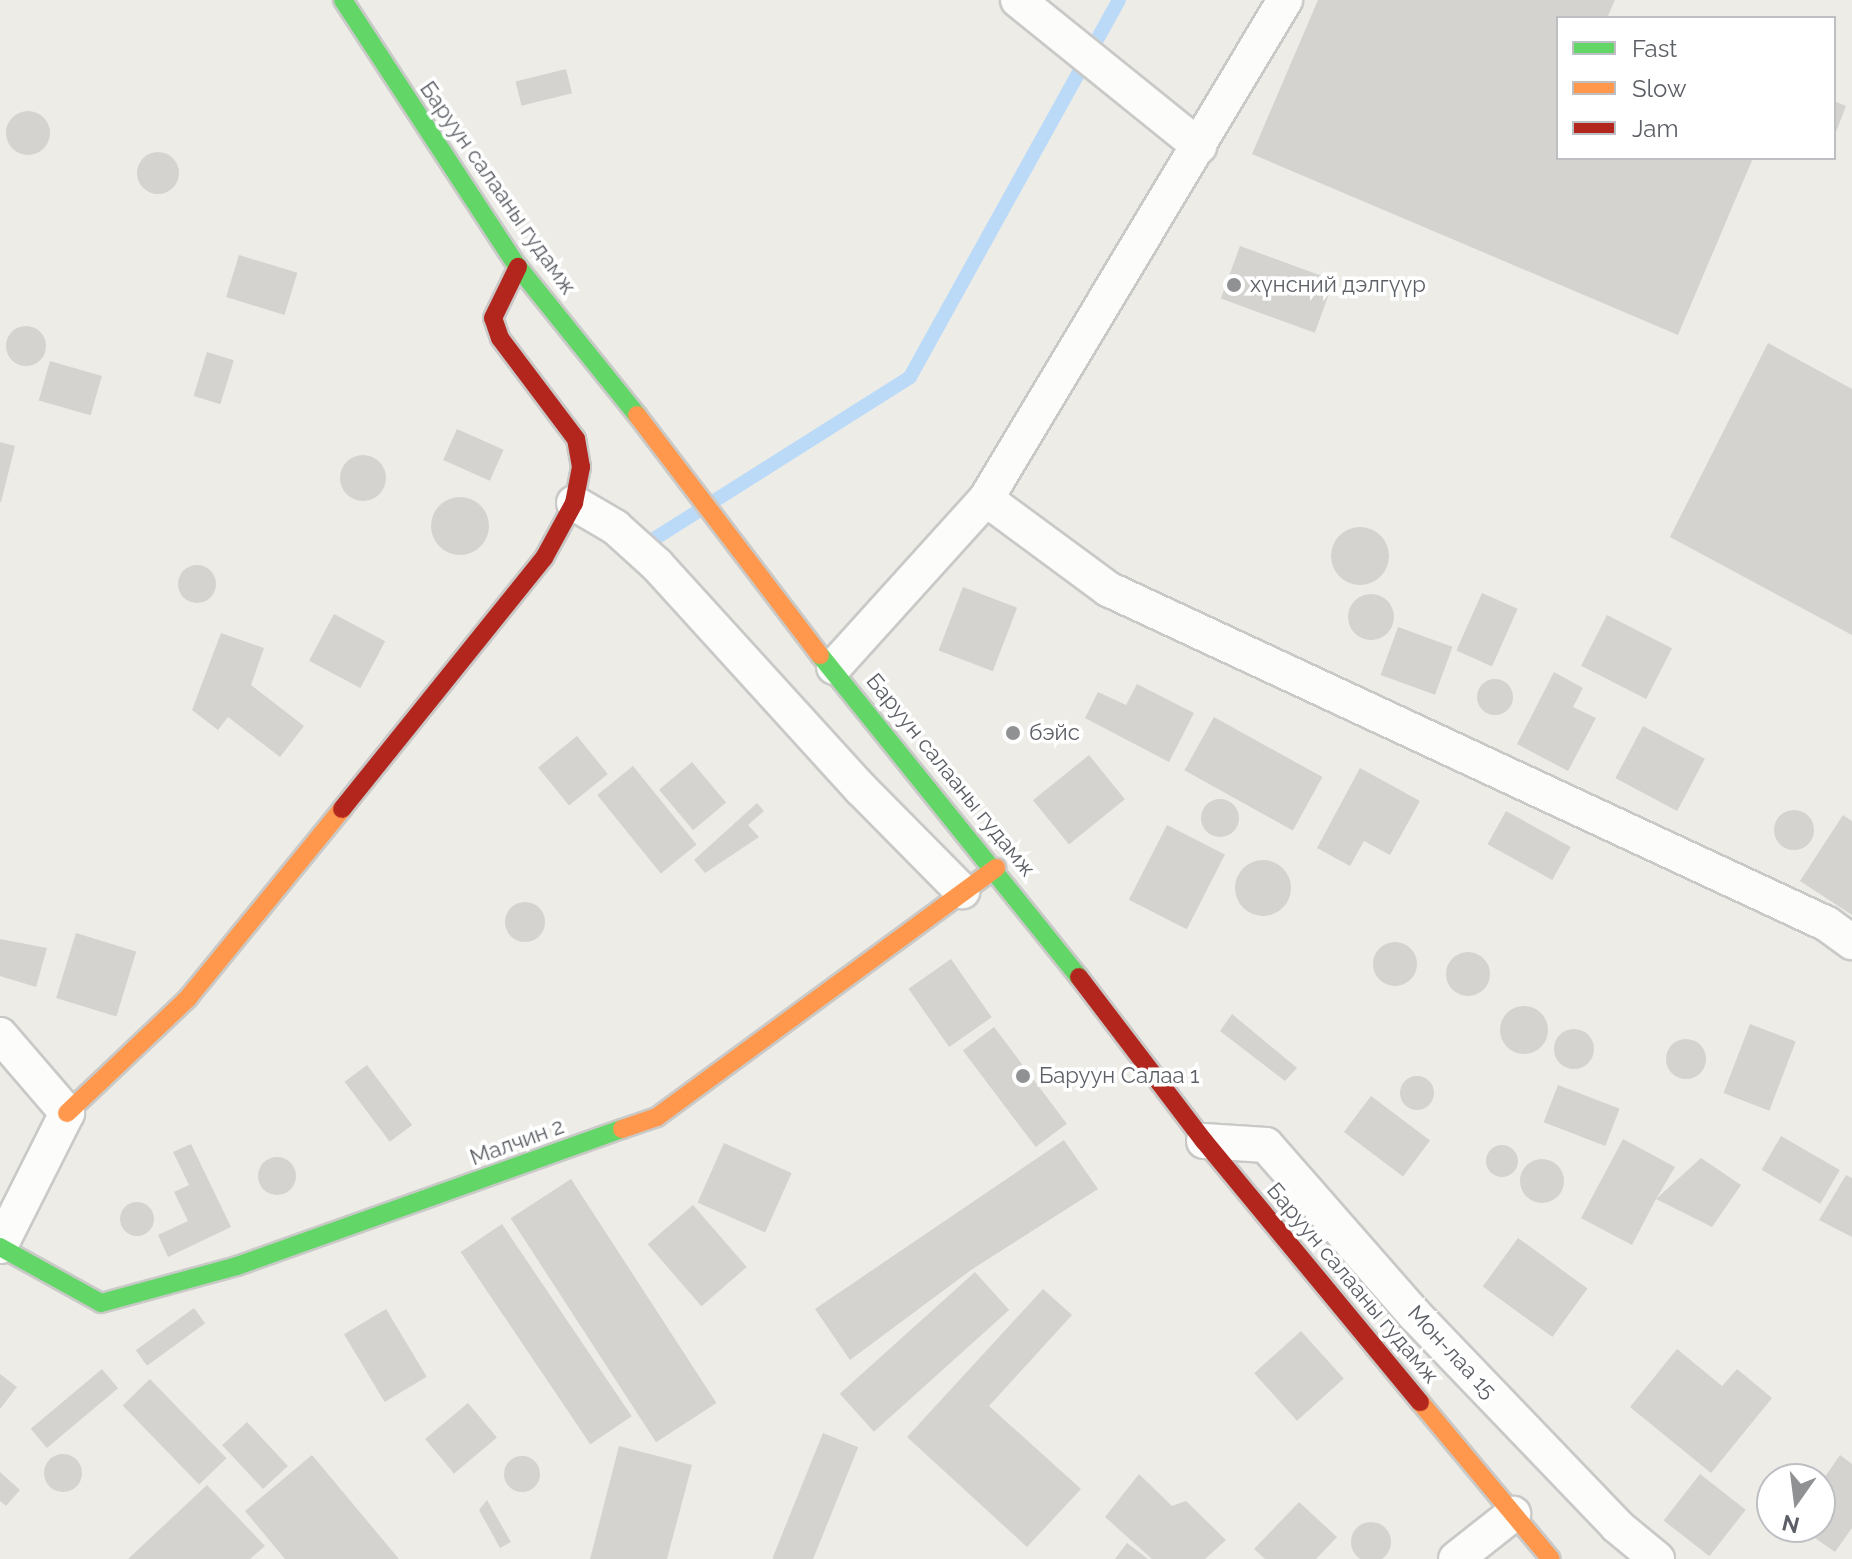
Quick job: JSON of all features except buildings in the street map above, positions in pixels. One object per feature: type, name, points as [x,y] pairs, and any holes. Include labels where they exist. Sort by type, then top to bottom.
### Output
[{"type":"street","name":"Баруун салааны гудамж","points":[[343,0],[518,267],[645,424],[770,595],[834,667],[996,868],[1204,1141],[1551,1559]]},
{"type":"street","points":[[1018,0],[1127,84],[1199,146]]},
{"type":"street","points":[[834,667],[986,499],[1285,0]]},
{"type":"street","points":[[0,1246],[67,1113],[188,998],[493,624],[544,558],[574,503],[581,467],[576,439],[500,338],[493,318],[518,267]]},
{"type":"street","points":[[986,499],[1108,589],[1827,924],[1852,942]]},
{"type":"street","points":[[574,503],[615,527],[657,565],[861,789],[962,891]]},
{"type":"street","name":"Малчин 2","points":[[0,1246],[101,1303],[237,1266],[657,1117],[996,868]]},
{"type":"street","points":[[0,1035],[67,1113]]},
{"type":"street","name":"Мон-лаа 15","points":[[1204,1141],[1266,1145],[1415,1315],[1617,1526],[1657,1559]]},
{"type":"street","points":[[1456,1559],[1513,1514]]},
{"type":"waterway","points":[[654,539],[910,377],[1119,0]]},
{"type":"traffic: fast","points":[[343,0],[518,267],[637,415]]},
{"type":"traffic: fast","points":[[820,655],[1079,977]]},
{"type":"traffic: fast","points":[[0,1247],[101,1303],[237,1266],[622,1129]]},
{"type":"traffic: slow","points":[[637,415],[820,655]]},
{"type":"traffic: slow","points":[[67,1113],[188,998],[342,809]]},
{"type":"traffic: slow","points":[[622,1129],[657,1117],[996,868]]},
{"type":"traffic: slow","points":[[1420,1402],[1551,1559]]},
{"type":"traffic: jam","points":[[342,809],[544,558],[574,503],[581,467],[576,439],[500,338],[493,318],[518,267]]},
{"type":"traffic: jam","points":[[1079,977],[1204,1141],[1420,1402]]},
{"type":"place","name":"хүнсний дэлгүүр","points":[[1234,285]]},
{"type":"place","name":"бэйс","points":[[1013,733]]},
{"type":"place","name":"Баруун Салаа 1","points":[[1023,1076]]}]
